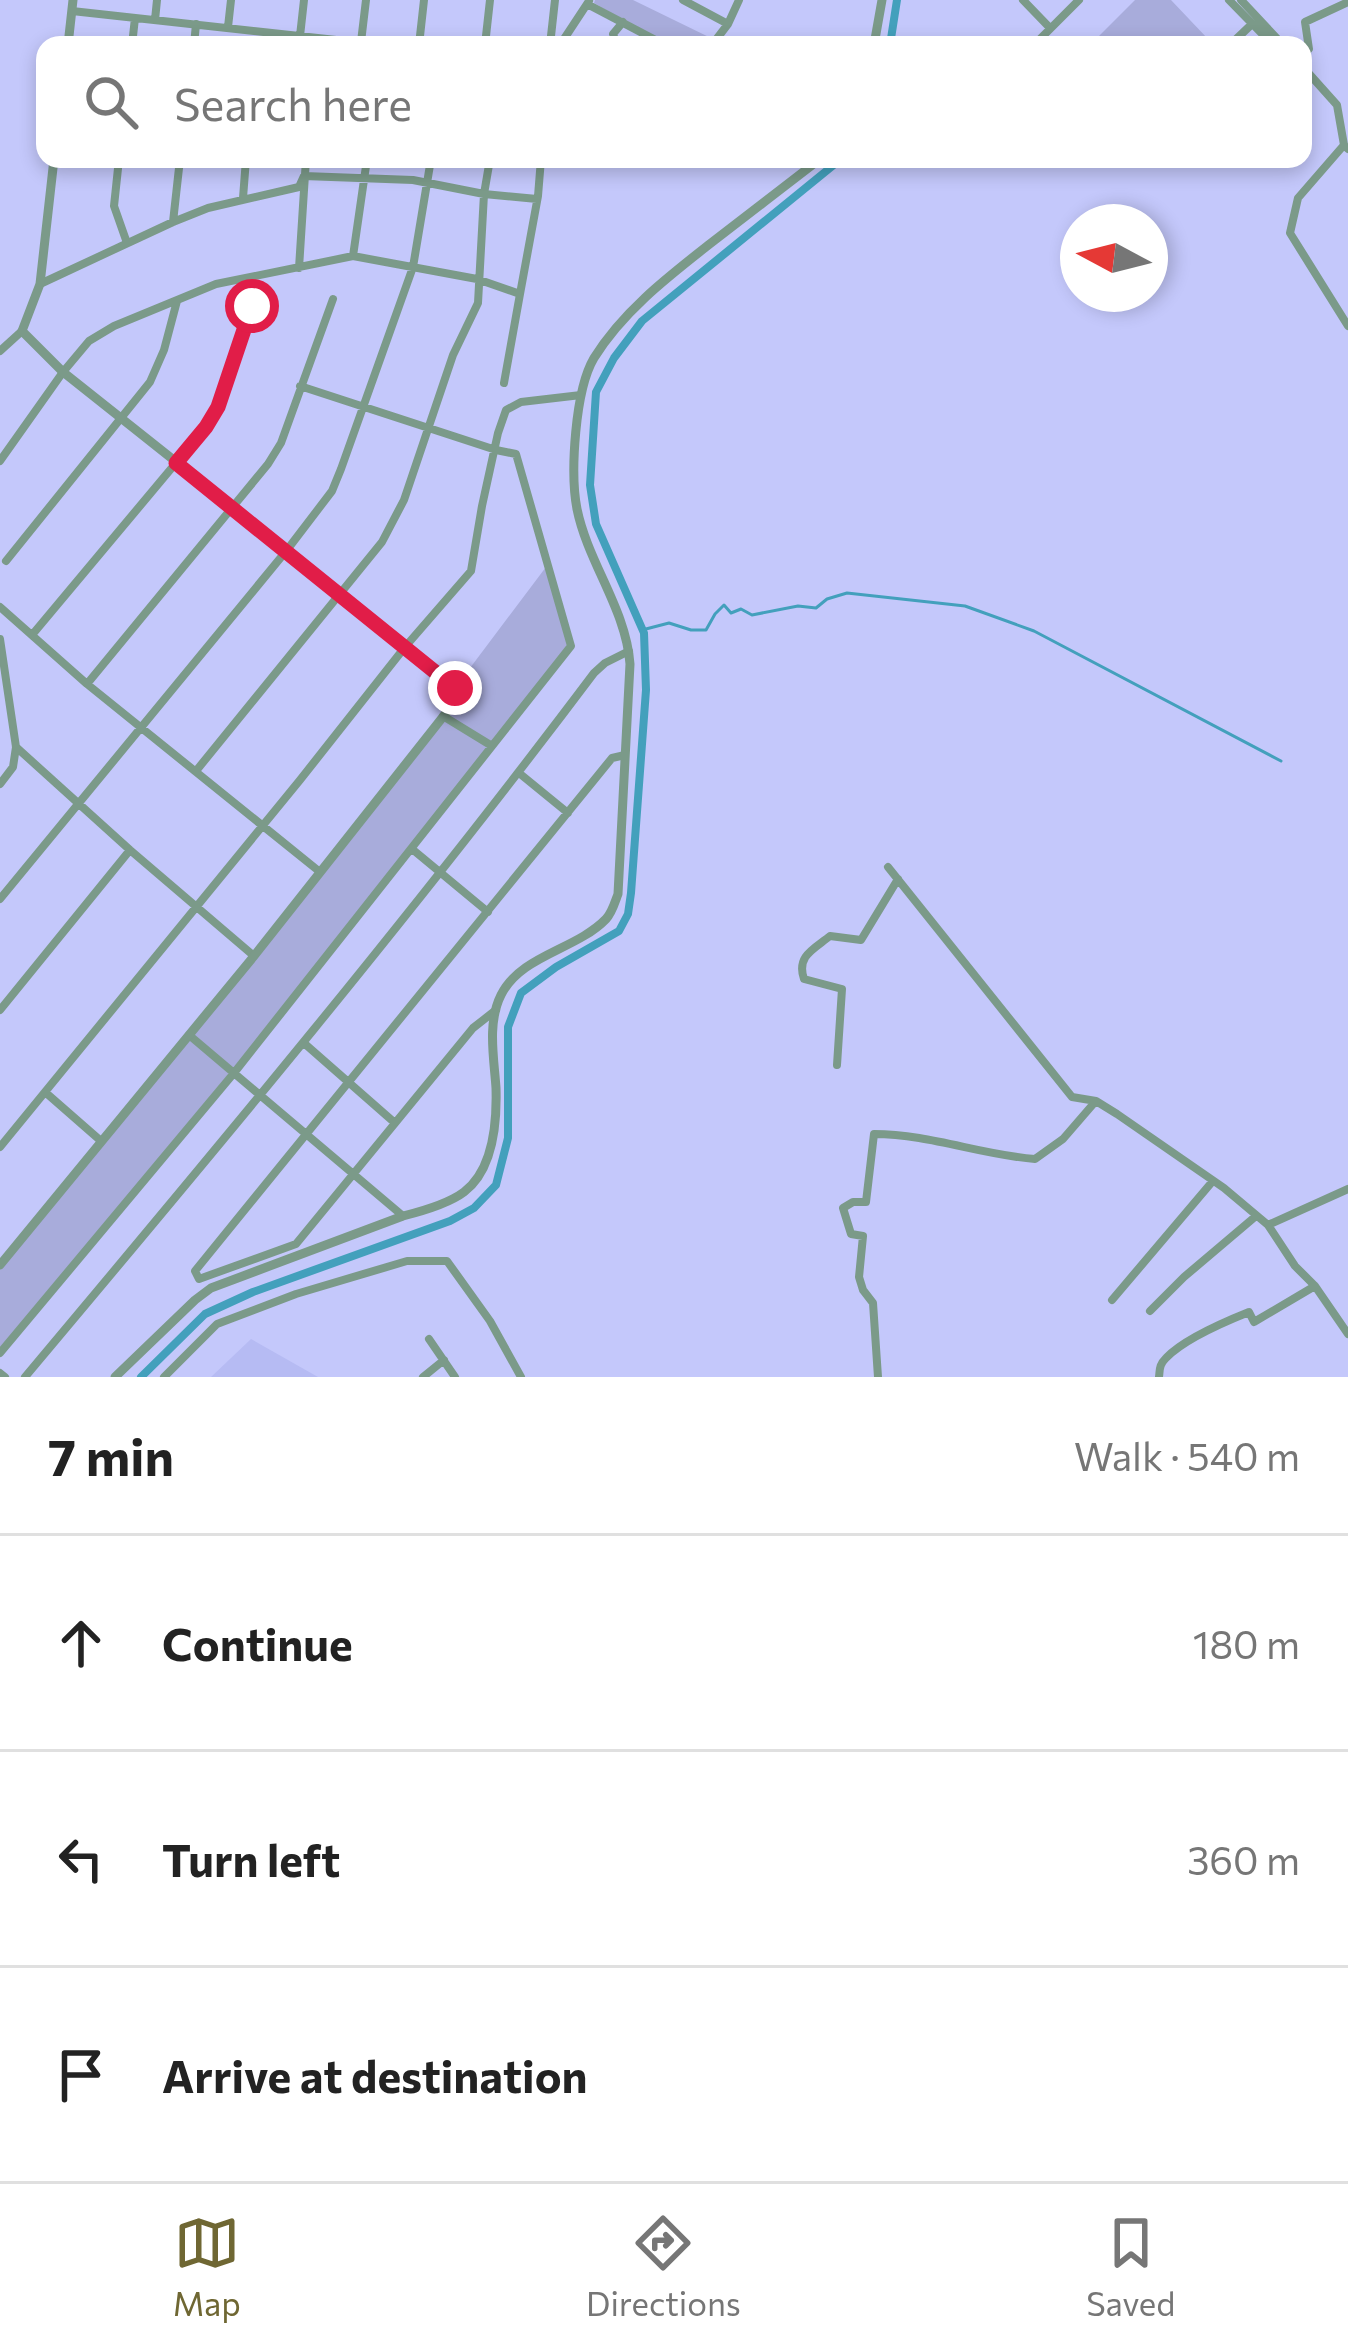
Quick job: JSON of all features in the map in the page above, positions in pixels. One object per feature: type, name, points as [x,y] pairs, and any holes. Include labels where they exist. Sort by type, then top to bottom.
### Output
[{"type":"street","points":[[154,20],[157,0]]},
{"type":"street","points":[[228,27],[231,0]]},
{"type":"street","points":[[69,36],[72,5],[135,18],[299,36],[304,0]]},
{"type":"street","points":[[362,36],[366,0]]},
{"type":"street","points":[[420,36],[424,0]]},
{"type":"street","points":[[486,36],[490,0]]},
{"type":"street","points":[[551,36],[555,0]]},
{"type":"street","points":[[683,0],[728,24]]},
{"type":"street","points":[[719,36],[739,0]]},
{"type":"street","points":[[876,36],[882,0]]},
{"type":"street","points":[[1023,0],[1050,28]]},
{"type":"street","points":[[1042,36],[1079,0]]},
{"type":"street","points":[[1228,0],[1264,36]]},
{"type":"street","points":[[1240,0],[1274,36]]},
{"type":"street","points":[[566,36],[588,2],[648,36]]},
{"type":"street","points":[[1307,36],[1305,22],[1348,2]]},
{"type":"street","points":[[133,36],[135,18]]},
{"type":"street","points":[[614,36],[622,22]]},
{"type":"street","points":[[1239,36],[1252,23]]},
{"type":"street","points":[[195,36],[196,24]]},
{"type":"street","points":[[258,36],[259,31]]},
{"type":"street","points":[[1312,77],[1337,106],[1346,147],[1298,198],[1290,233],[1348,326]]},
{"type":"street","points":[[0,351],[22,332],[40,284],[54,168]]},
{"type":"street","points":[[118,168],[114,206],[127,243]]},
{"type":"street","points":[[173,222],[179,168]]},
{"type":"street","points":[[243,198],[245,168]]},
{"type":"street","points":[[299,268],[305,168]]},
{"type":"street","points":[[353,256],[366,168]]},
{"type":"street","points":[[0,899],[332,491],[413,268],[430,168]]},
{"type":"street","points":[[196,771],[382,542],[404,500],[453,355],[478,303],[488,168]]},
{"type":"street","points":[[504,383],[540,168]]},
{"type":"street","points":[[115,1377],[212,1288],[423,1211],[462,1193],[476,1180],[489,1154],[494,1125],[493,1043],[501,995],[520,971],[608,918],[618,894],[629,651],[579,518],[573,487],[580,395],[592,361],[621,322],[664,280],[808,168]]},
{"type":"street","points":[[40,284],[173,222],[243,198],[299,187],[304,176]]},
{"type":"street","points":[[304,176],[413,180],[537,199]]},
{"type":"street","points":[[0,461],[89,341],[216,284],[353,256],[477,279],[520,294]]},
{"type":"street","points":[[87,684],[268,464],[281,443],[333,299]]},
{"type":"street","points":[[6,561],[150,382],[177,301]]},
{"type":"street","points":[[32,635],[206,427],[218,407],[252,306]]},
{"type":"street","points":[[0,1265],[254,956],[460,694],[63,372],[22,332]]},
{"type":"street","points":[[0,1353],[233,1073],[571,646],[516,454],[300,386]]},
{"type":"street","points":[[0,1147],[405,646],[471,571],[506,410],[521,402],[580,395]]},
{"type":"street","points":[[0,607],[87,684],[320,872]]},
{"type":"street","points":[[0,639],[3,698],[16,747],[13,767],[0,784]]},
{"type":"street","points":[[25,1377],[305,1044],[594,674],[629,651]]},
{"type":"street","points":[[443,716],[492,746]]},
{"type":"street","points":[[16,747],[254,956]]},
{"type":"street","points":[[497,1009],[473,1028],[296,1244],[199,1279],[195,1270],[613,758],[626,755]]},
{"type":"street","points":[[519,773],[568,813]]},
{"type":"street","points":[[412,849],[488,912]]},
{"type":"street","points":[[0,1010],[130,850]]},
{"type":"street","points":[[889,867],[1072,1097],[1096,1101],[1268,1225],[1348,1334]]},
{"type":"street","points":[[837,1065],[842,989],[804,979],[803,958],[830,936],[861,940],[898,879]]},
{"type":"street","points":[[189,1035],[403,1216]]},
{"type":"street","points":[[305,1044],[395,1123]]},
{"type":"street","points":[[45,1092],[101,1141]]},
{"type":"street","points":[[878,1377],[873,1304],[859,1277],[862,1236],[851,1234],[843,1208],[866,1202],[874,1134],[902,1134],[1035,1159],[1063,1139],[1096,1101]]},
{"type":"street","points":[[1112,1300],[1212,1181]]},
{"type":"street","points":[[1268,1225],[1348,1189]]},
{"type":"street","points":[[1150,1311],[1256,1216]]},
{"type":"street","points":[[164,1377],[217,1324],[296,1294],[407,1262],[447,1261],[521,1377]]},
{"type":"street","points":[[1159,1377],[1164,1359],[1203,1333],[1249,1312],[1254,1322],[1315,1286]]},
{"type":"street","points":[[429,1339],[455,1377]]},
{"type":"street","points":[[423,1377],[443,1360]]},
{"type":"shaded area","points":[[633,0],[707,36],[651,36],[594,3]]},
{"type":"shaded area","points":[[1135,0],[1171,0],[1205,36],[1099,36]]},
{"type":"shaded area","points":[[546,567],[571,646],[412,849],[0,1354],[0,1265],[460,695],[455,688]]},
{"type":"shaded area","points":[[251,1339],[318,1377],[211,1377]]},
{"type":"waterway","points":[[891,36],[897,0]]},
{"type":"waterway","points":[[141,1377],[205,1314],[450,1221],[474,1208],[496,1185],[508,1138],[508,1027],[521,993],[619,931],[631,893],[646,690],[644,633],[596,524],[590,485],[596,392],[642,321],[830,168]]},
{"type":"waterway","points":[[642,630],[669,623],[706,630],[724,605],[731,613],[741,609],[752,615],[798,606],[816,608],[847,593],[965,606],[1034,631],[1281,761]]},
{"type":"route","points":[[252,306],[218,407],[176,463],[455,688]]}]
